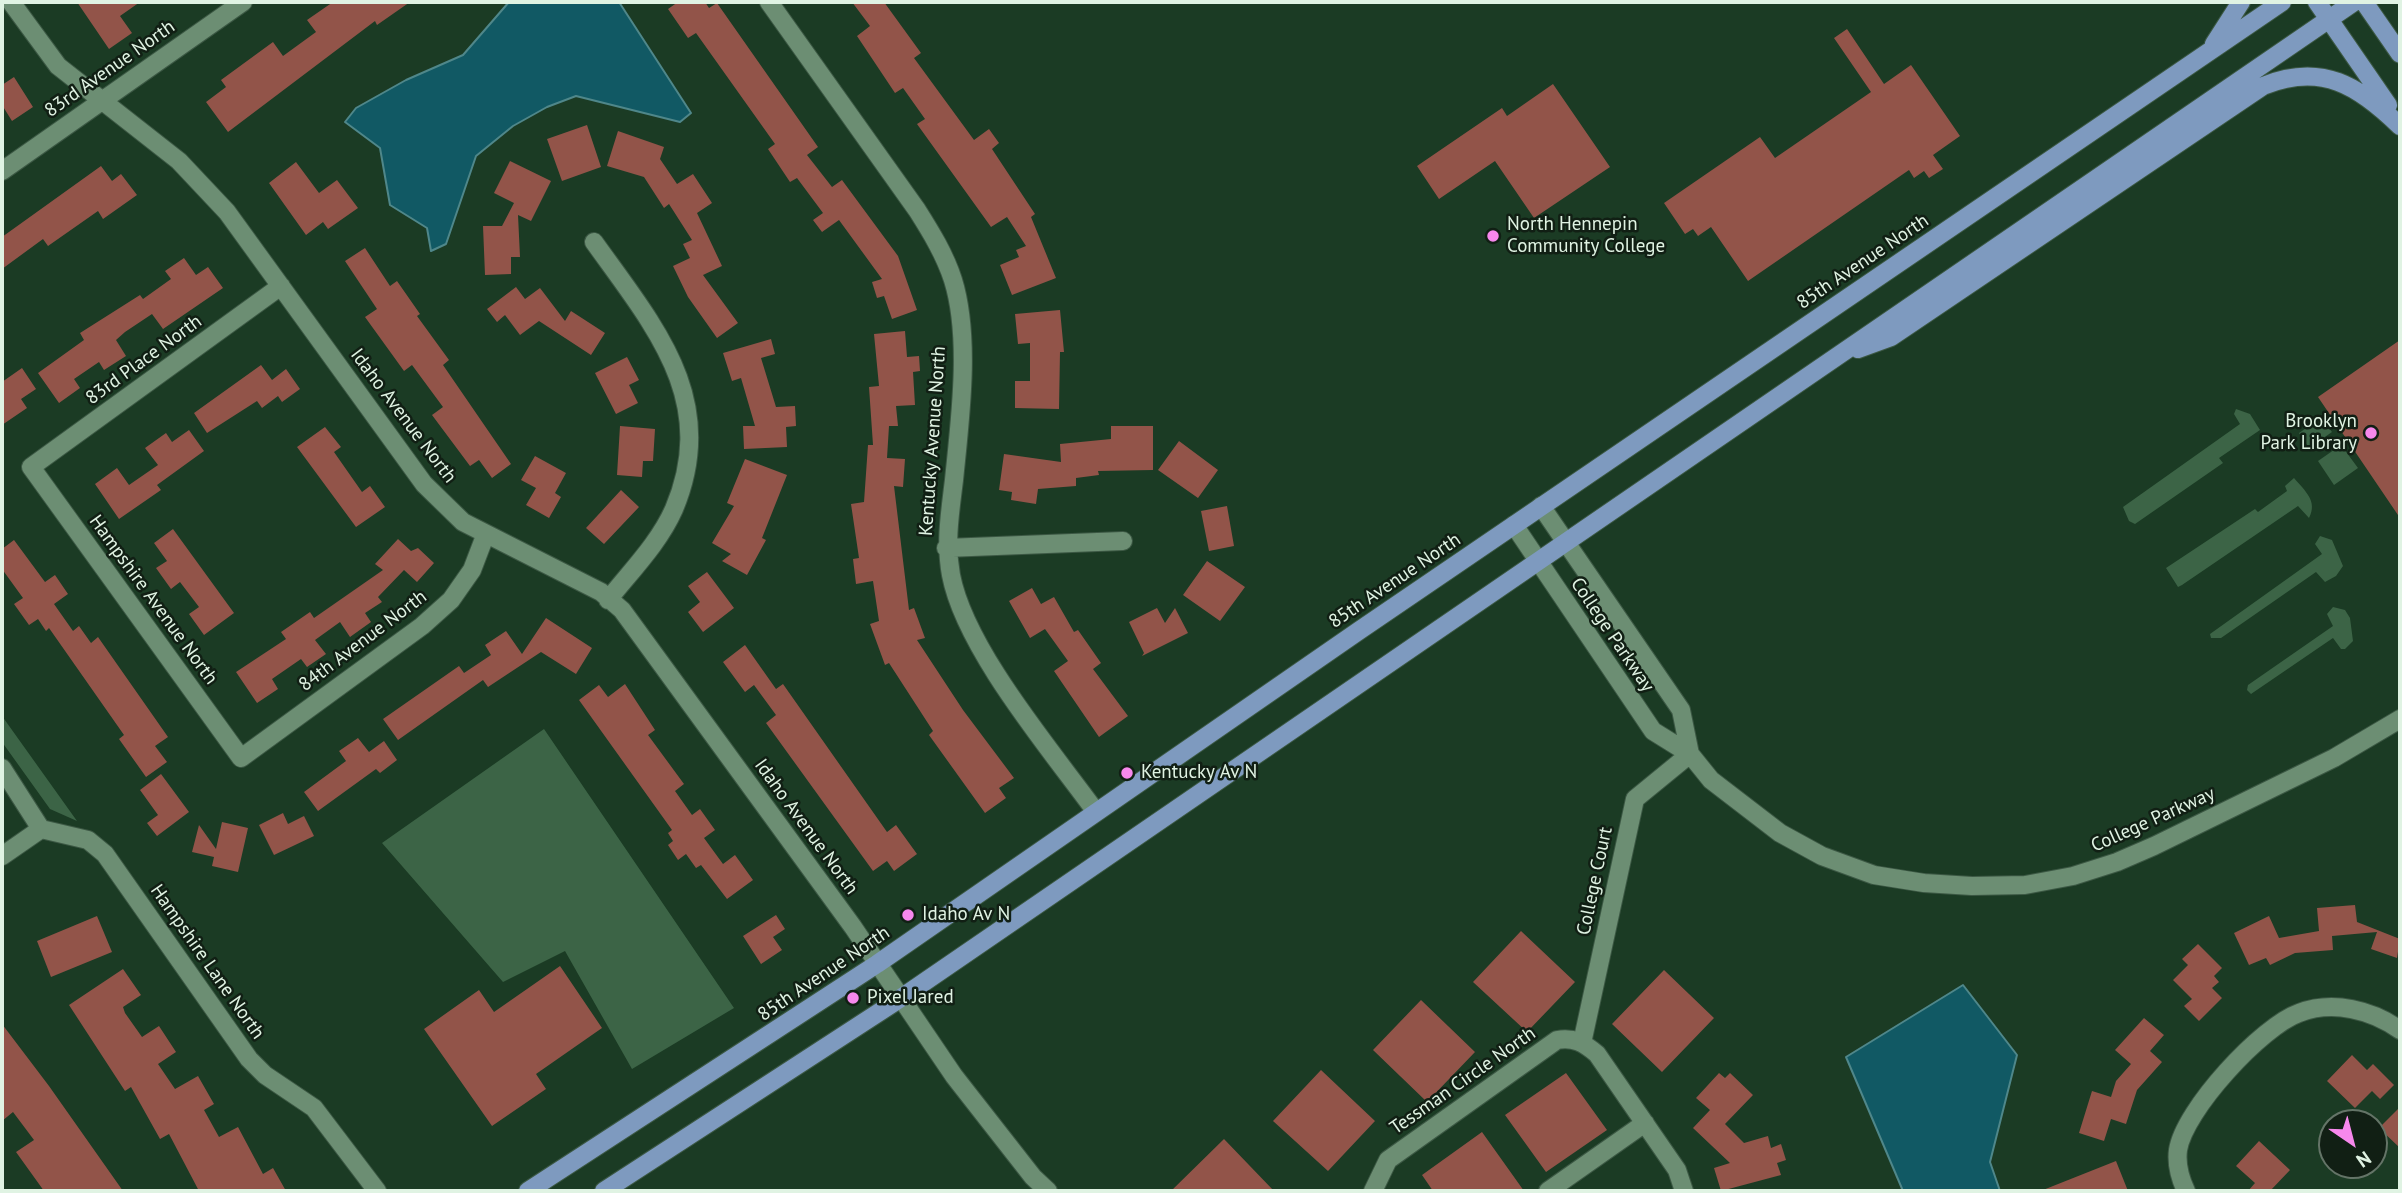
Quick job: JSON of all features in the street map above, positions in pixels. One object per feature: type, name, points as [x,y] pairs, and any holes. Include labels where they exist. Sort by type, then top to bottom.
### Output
[{"type":"main road","points":[[2208,52],[2241,2]]},
{"type":"main road","name":"85th Avenue North","points":[[528,1191],[877,964],[1541,506],[2282,2]]},
{"type":"main road","points":[[2316,2],[2400,124]]},
{"type":"main road","points":[[604,1191],[901,998],[2354,2]]},
{"type":"main road","points":[[2364,2],[2400,54]]},
{"type":"main road","points":[[1832,359],[1891,337],[2263,86],[2298,77],[2346,85],[2371,98],[2400,124]]},
{"type":"street","name":"Idaho Avenue North","points":[[10,2],[58,66],[179,161],[204,185],[281,286],[424,484],[463,522],[485,536],[601,592],[622,610],[877,964],[954,1076],[1033,1177],[1048,1191]]},
{"type":"street","name":"83rd Avenue North","points":[[2,171],[243,2]]},
{"type":"street","name":"Kentucky Avenue North","points":[[769,2],[917,210],[938,243],[953,280],[961,319],[963,357],[946,548],[958,604],[975,640],[1096,812]]},
{"type":"street","points":[[594,242],[658,330],[675,364],[687,399],[690,437],[685,475],[674,509],[654,542],[608,600]]},
{"type":"street","name":"83rd Place North","points":[[31,467],[281,286]]},
{"type":"street","name":"Hampshire Avenue North","points":[[31,467],[241,758]]},
{"type":"street","name":"College Parkway","points":[[1541,506],[1681,710],[1690,754]]},
{"type":"street","name":"College Parkway","points":[[1514,525],[1653,731],[1690,754],[1711,779],[1780,833],[1822,856],[1874,875],[1924,883],[2025,885],[2073,876],[2117,862],[2334,758],[2400,719]]},
{"type":"street","name":"84th Avenue North","points":[[241,758],[422,626],[451,600],[472,570],[485,536]]},
{"type":"street","points":[[946,548],[1123,541]]},
{"type":"street","name":"College Court","points":[[1582,1043],[1635,799],[1690,754]]},
{"type":"street","points":[[2,768],[33,812],[41,829],[2,856]]},
{"type":"street","name":"Hampshire Lane North","points":[[41,829],[88,840],[105,854],[249,1059],[265,1075],[314,1108],[377,1191]]},
{"type":"street","points":[[2186,1191],[2179,1175],[2178,1150],[2196,1107],[2249,1049],[2273,1028],[2298,1013],[2328,1007],[2357,1010],[2385,1020],[2400,1030]]},
{"type":"street","name":"Tessman Circle North","points":[[1373,1191],[1388,1160],[1557,1040],[1569,1038],[1582,1043]]},
{"type":"street","points":[[1582,1043],[1597,1054],[1677,1170],[1684,1191]]},
{"type":"street","points":[[1548,1191],[1644,1124]]},
{"type":"green space","points":[[2236,409],[2250,414],[2260,430],[2219,458],[2223,463],[2135,524],[2129,521],[2123,507],[2240,424],[2234,414]]},
{"type":"green space","points":[[2321,418],[2332,432],[2309,448],[2299,433]]},
{"type":"green space","points":[[2341,445],[2358,468],[2334,485],[2318,461]]},
{"type":"green space","points":[[2294,478],[2311,501],[2309,518],[2298,506],[2178,587],[2166,568],[2255,509],[2258,512],[2287,491],[2285,486]]},
{"type":"green space","points":[[2320,536],[2332,540],[2343,566],[2336,576],[2325,582],[2316,572],[2221,638],[2211,638],[2210,634],[2322,554],[2315,544]]},
{"type":"green space","points":[[2333,607],[2345,610],[2350,618],[2353,641],[2345,649],[2341,649],[2333,638],[2251,694],[2247,690],[2248,685],[2333,626],[2327,614]]},
{"type":"green space","points":[[2,716],[77,821],[50,809],[2,742]]},
{"type":"green space","points":[[544,729],[734,1008],[632,1069],[565,951],[503,982],[382,843]]},
{"type":"water","points":[[509,2],[619,2],[691,113],[680,122],[576,96],[547,107],[513,126],[476,156],[446,244],[431,251],[427,228],[390,205],[380,148],[345,122],[356,108],[406,80],[463,55]]},
{"type":"water","points":[[1963,985],[2017,1055],[1990,1162],[2000,1191],[1903,1191],[1846,1057]]},
{"type":"building","points":[[77,2],[140,2],[120,16],[132,33],[109,49]]},
{"type":"building","points":[[333,2],[410,2],[377,25],[375,21],[228,132],[206,102],[226,87],[221,80],[273,42],[283,56],[316,32],[307,20]]},
{"type":"building","points":[[678,2],[705,2],[709,8],[717,3],[818,147],[807,155],[832,187],[842,180],[898,256],[917,310],[892,319],[884,296],[877,298],[872,282],[882,279],[839,220],[822,232],[813,220],[823,213],[797,178],[790,182],[768,149],[775,144],[696,33],[688,38],[668,9]]},
{"type":"building","points":[[852,2],[884,2],[921,53],[914,58],[974,140],[989,129],[999,143],[992,149],[1035,214],[1031,217],[1056,278],[1012,295],[1000,265],[1019,257],[1016,250],[1026,246],[1007,217],[991,227],[917,124],[925,119],[903,88],[895,93],[857,36],[870,26]]},
{"type":"building","points":[[1847,29],[1884,84],[1911,65],[1960,136],[1933,155],[1943,169],[1929,178],[1924,171],[1914,178],[1909,170],[1748,281],[1711,227],[1698,236],[1693,229],[1685,234],[1664,203],[1760,137],[1775,158],[1871,92],[1834,38]]},
{"type":"building","points":[[14,77],[33,107],[12,121],[2,105],[2,85]]},
{"type":"building","points":[[1553,84],[1610,167],[1534,218],[1495,161],[1439,199],[1417,166],[1502,108],[1507,116]]},
{"type":"building","points":[[587,125],[601,167],[562,181],[547,139]]},
{"type":"building","points":[[618,131],[664,147],[660,159],[677,184],[693,174],[712,203],[697,213],[722,266],[703,275],[738,323],[717,338],[688,297],[673,266],[690,258],[683,244],[692,240],[669,204],[664,208],[644,177],[607,166]]},
{"type":"building","points":[[510,161],[551,181],[531,221],[518,215],[520,257],[511,257],[511,274],[485,275],[483,226],[502,226],[514,203],[494,193]]},
{"type":"building","points":[[296,162],[319,193],[337,180],[358,208],[328,229],[323,222],[306,235],[269,183]]},
{"type":"building","points":[[101,166],[112,181],[121,174],[137,195],[103,219],[98,211],[48,246],[43,239],[2,269],[2,237]]},
{"type":"building","points":[[365,248],[390,286],[397,281],[420,314],[417,316],[449,360],[443,365],[511,464],[492,478],[479,460],[470,466],[432,415],[443,407],[412,365],[404,371],[365,317],[377,309],[345,261]]},
{"type":"building","points":[[184,258],[196,275],[208,267],[223,288],[163,329],[152,314],[125,332],[116,340],[126,356],[104,370],[99,362],[74,379],[80,388],[59,403],[38,373],[84,340],[80,333],[140,295],[143,299],[171,279],[165,271]]},
{"type":"building","points":[[516,287],[525,299],[540,288],[565,321],[571,311],[605,333],[591,355],[539,321],[520,335],[505,315],[497,322],[487,309]]},
{"type":"building","points":[[1060,310],[1064,352],[1060,352],[1059,409],[1015,408],[1015,381],[1030,381],[1030,343],[1018,344],[1015,314]]},
{"type":"building","points":[[905,331],[907,357],[919,356],[920,371],[913,372],[915,405],[896,406],[898,426],[889,426],[887,458],[905,459],[903,487],[894,486],[909,610],[914,608],[925,638],[917,640],[963,710],[1014,778],[999,788],[1006,798],[985,813],[929,735],[933,731],[889,663],[885,665],[870,624],[879,621],[873,581],[856,584],[853,559],[859,558],[851,504],[864,502],[868,445],[873,445],[869,387],[879,386],[874,334]]},
{"type":"building","points":[[771,339],[775,354],[761,358],[776,407],[795,406],[796,426],[786,427],[787,447],[744,449],[743,426],[755,426],[741,378],[732,381],[723,353]]},
{"type":"building","name":"Brooklyn Park Library","points":[[2400,340],[2400,518],[2318,397]]},
{"type":"building","points":[[627,357],[639,380],[629,385],[638,403],[616,414],[595,373]]},
{"type":"building","points":[[261,365],[272,380],[286,369],[300,389],[282,402],[278,396],[262,408],[257,401],[207,433],[194,413]]},
{"type":"building","points":[[22,368],[36,389],[21,399],[27,408],[2,425],[2,382]]},
{"type":"building","points":[[620,426],[655,429],[653,461],[643,461],[642,477],[617,475]]},
{"type":"building","points":[[1111,426],[1153,426],[1153,470],[1098,471],[1099,475],[1076,478],[1076,486],[1038,489],[1036,504],[1011,500],[1012,492],[999,490],[1004,454],[1061,462],[1060,444],[1111,439]]},
{"type":"building","points":[[325,427],[341,447],[334,452],[362,492],[370,486],[385,507],[356,527],[297,447]]},
{"type":"building","points":[[189,430],[204,451],[157,485],[161,490],[119,519],[95,484],[117,468],[129,485],[158,465],[145,448],[166,433],[172,442]]},
{"type":"building","points":[[1179,441],[1218,470],[1198,498],[1158,470]]},
{"type":"building","points":[[535,456],[566,473],[555,493],[561,497],[549,518],[526,505],[536,488],[521,480]]},
{"type":"building","points":[[745,459],[787,475],[762,538],[766,540],[747,575],[722,561],[731,554],[712,543],[734,506],[727,503]]},
{"type":"building","points":[[621,490],[639,507],[604,544],[586,528]]},
{"type":"building","points":[[1227,506],[1234,546],[1209,551],[1201,511]]},
{"type":"building","points":[[173,529],[234,613],[204,635],[189,614],[199,607],[180,582],[171,589],[156,568],[167,561],[154,543]]},
{"type":"building","points":[[398,539],[411,551],[418,548],[434,563],[417,582],[404,570],[378,597],[382,602],[365,613],[371,622],[350,637],[340,622],[315,640],[326,654],[307,667],[301,659],[272,679],[278,689],[257,703],[236,672],[286,639],[281,632],[310,612],[314,618],[383,570],[375,564]]},
{"type":"building","points":[[14,540],[45,582],[55,575],[68,594],[54,604],[73,631],[79,626],[91,643],[98,637],[168,737],[155,746],[167,762],[146,777],[119,739],[124,735],[49,628],[46,631],[38,619],[29,625],[14,604],[23,598],[2,569],[2,549]]},
{"type":"building","points":[[1207,561],[1245,587],[1220,621],[1183,595]]},
{"type":"building","points":[[707,572],[734,608],[703,632],[688,612],[700,602],[688,586]]},
{"type":"building","points":[[1032,588],[1041,604],[1054,597],[1074,632],[1078,630],[1101,663],[1093,669],[1128,716],[1099,737],[1054,671],[1068,661],[1045,629],[1030,638],[1009,601]]},
{"type":"building","points":[[1157,608],[1165,623],[1175,608],[1188,633],[1142,656],[1144,653],[1129,622]]},
{"type":"building","points":[[546,618],[592,648],[576,674],[541,652],[488,687],[483,680],[398,740],[383,719],[459,666],[464,673],[491,655],[485,645],[506,631],[522,654]]},
{"type":"building","points":[[745,645],[776,689],[783,684],[887,832],[896,825],[917,854],[894,871],[887,861],[873,871],[766,723],[776,715],[754,685],[745,692],[723,662]]},
{"type":"building","points":[[625,684],[655,730],[648,735],[684,784],[675,791],[692,815],[700,809],[715,830],[704,838],[723,864],[735,855],[753,880],[727,899],[701,865],[696,868],[686,854],[678,860],[668,845],[673,841],[668,833],[672,830],[579,700],[599,685],[608,697]]},
{"type":"building","points":[[358,738],[369,752],[384,741],[397,760],[380,773],[376,769],[318,811],[304,792],[346,761],[339,751]]},
{"type":"building","points":[[161,774],[189,812],[157,836],[147,823],[158,815],[140,790]]},
{"type":"building","points":[[283,813],[288,824],[304,816],[314,836],[274,855],[259,825]]},
{"type":"building","points":[[222,822],[248,828],[238,872],[212,866],[214,857],[192,852],[199,825],[216,849]]},
{"type":"building","points":[[2355,905],[2357,922],[2400,939],[2397,958],[2371,949],[2377,932],[2332,936],[2333,950],[2295,953],[2270,965],[2266,958],[2249,965],[2234,933],[2269,916],[2279,938],[2319,931],[2317,908]]},
{"type":"building","points":[[776,915],[785,929],[773,937],[782,950],[761,964],[743,936]]},
{"type":"building","points":[[97,916],[112,952],[51,977],[37,941]]},
{"type":"building","points":[[1521,931],[1575,982],[1527,1032],[1473,982]]},
{"type":"building","points":[[2198,944],[2222,968],[2214,976],[2219,982],[2212,988],[2222,998],[2199,1021],[2184,1006],[2192,999],[2173,980],[2188,965],[2182,959]]},
{"type":"building","points":[[560,966],[602,1028],[536,1074],[546,1089],[492,1126],[424,1029],[479,990],[494,1012]]},
{"type":"building","points":[[123,969],[141,995],[123,1007],[125,1013],[142,1037],[159,1026],[176,1052],[158,1064],[175,1089],[198,1076],[214,1104],[204,1110],[219,1137],[238,1127],[263,1174],[273,1168],[286,1191],[199,1191],[169,1134],[160,1139],[131,1087],[125,1091],[69,1005]]},
{"type":"building","points":[[1664,970],[1714,1018],[1662,1072],[1612,1024]]},
{"type":"building","points":[[1421,1000],[1475,1052],[1427,1102],[1373,1050]]},
{"type":"building","points":[[2144,1018],[2164,1035],[2150,1051],[2162,1062],[2137,1090],[2126,1124],[2111,1119],[2104,1141],[2079,1133],[2092,1091],[2111,1097],[2116,1081],[2131,1064],[2115,1050]]},
{"type":"building","points":[[2,1024],[123,1191],[44,1191],[16,1152],[34,1140],[13,1112],[2,1121]]},
{"type":"building","points":[[2352,1055],[2367,1070],[2373,1064],[2394,1085],[2380,1099],[2372,1091],[2355,1108],[2327,1081]]},
{"type":"building","points":[[1321,1070],[1375,1121],[1328,1171],[1273,1121]]},
{"type":"building","points":[[1566,1073],[1607,1130],[1546,1172],[1505,1115]]},
{"type":"building","points":[[1719,1073],[1725,1078],[1730,1073],[1753,1095],[1725,1124],[1744,1143],[1768,1136],[1771,1148],[1781,1144],[1786,1160],[1777,1163],[1781,1175],[1721,1191],[1714,1168],[1730,1163],[1693,1128],[1710,1110],[1696,1098]]},
{"type":"building","points":[[2400,1107],[2400,1148],[2388,1137],[2388,1119]]},
{"type":"building","points":[[1482,1132],[1524,1191],[1433,1191],[1422,1175]]},
{"type":"building","points":[[1224,1139],[1274,1191],[1171,1191]]},
{"type":"building","points":[[2259,1141],[2290,1170],[2270,1191],[2248,1191],[2255,1183],[2236,1166]]},
{"type":"building","points":[[2116,1161],[2128,1191],[2043,1191],[2043,1190]]},
{"type":"place","name":"North Hennepin Community College","points":[[1493,236]]},
{"type":"place","name":"Brooklyn Park Library","points":[[2371,433]]},
{"type":"place","name":"Kentucky Av N","points":[[1127,773]]},
{"type":"place","name":"Idaho Av N","points":[[908,915]]},
{"type":"place","name":"Pixel Jared","points":[[853,998]]}]
